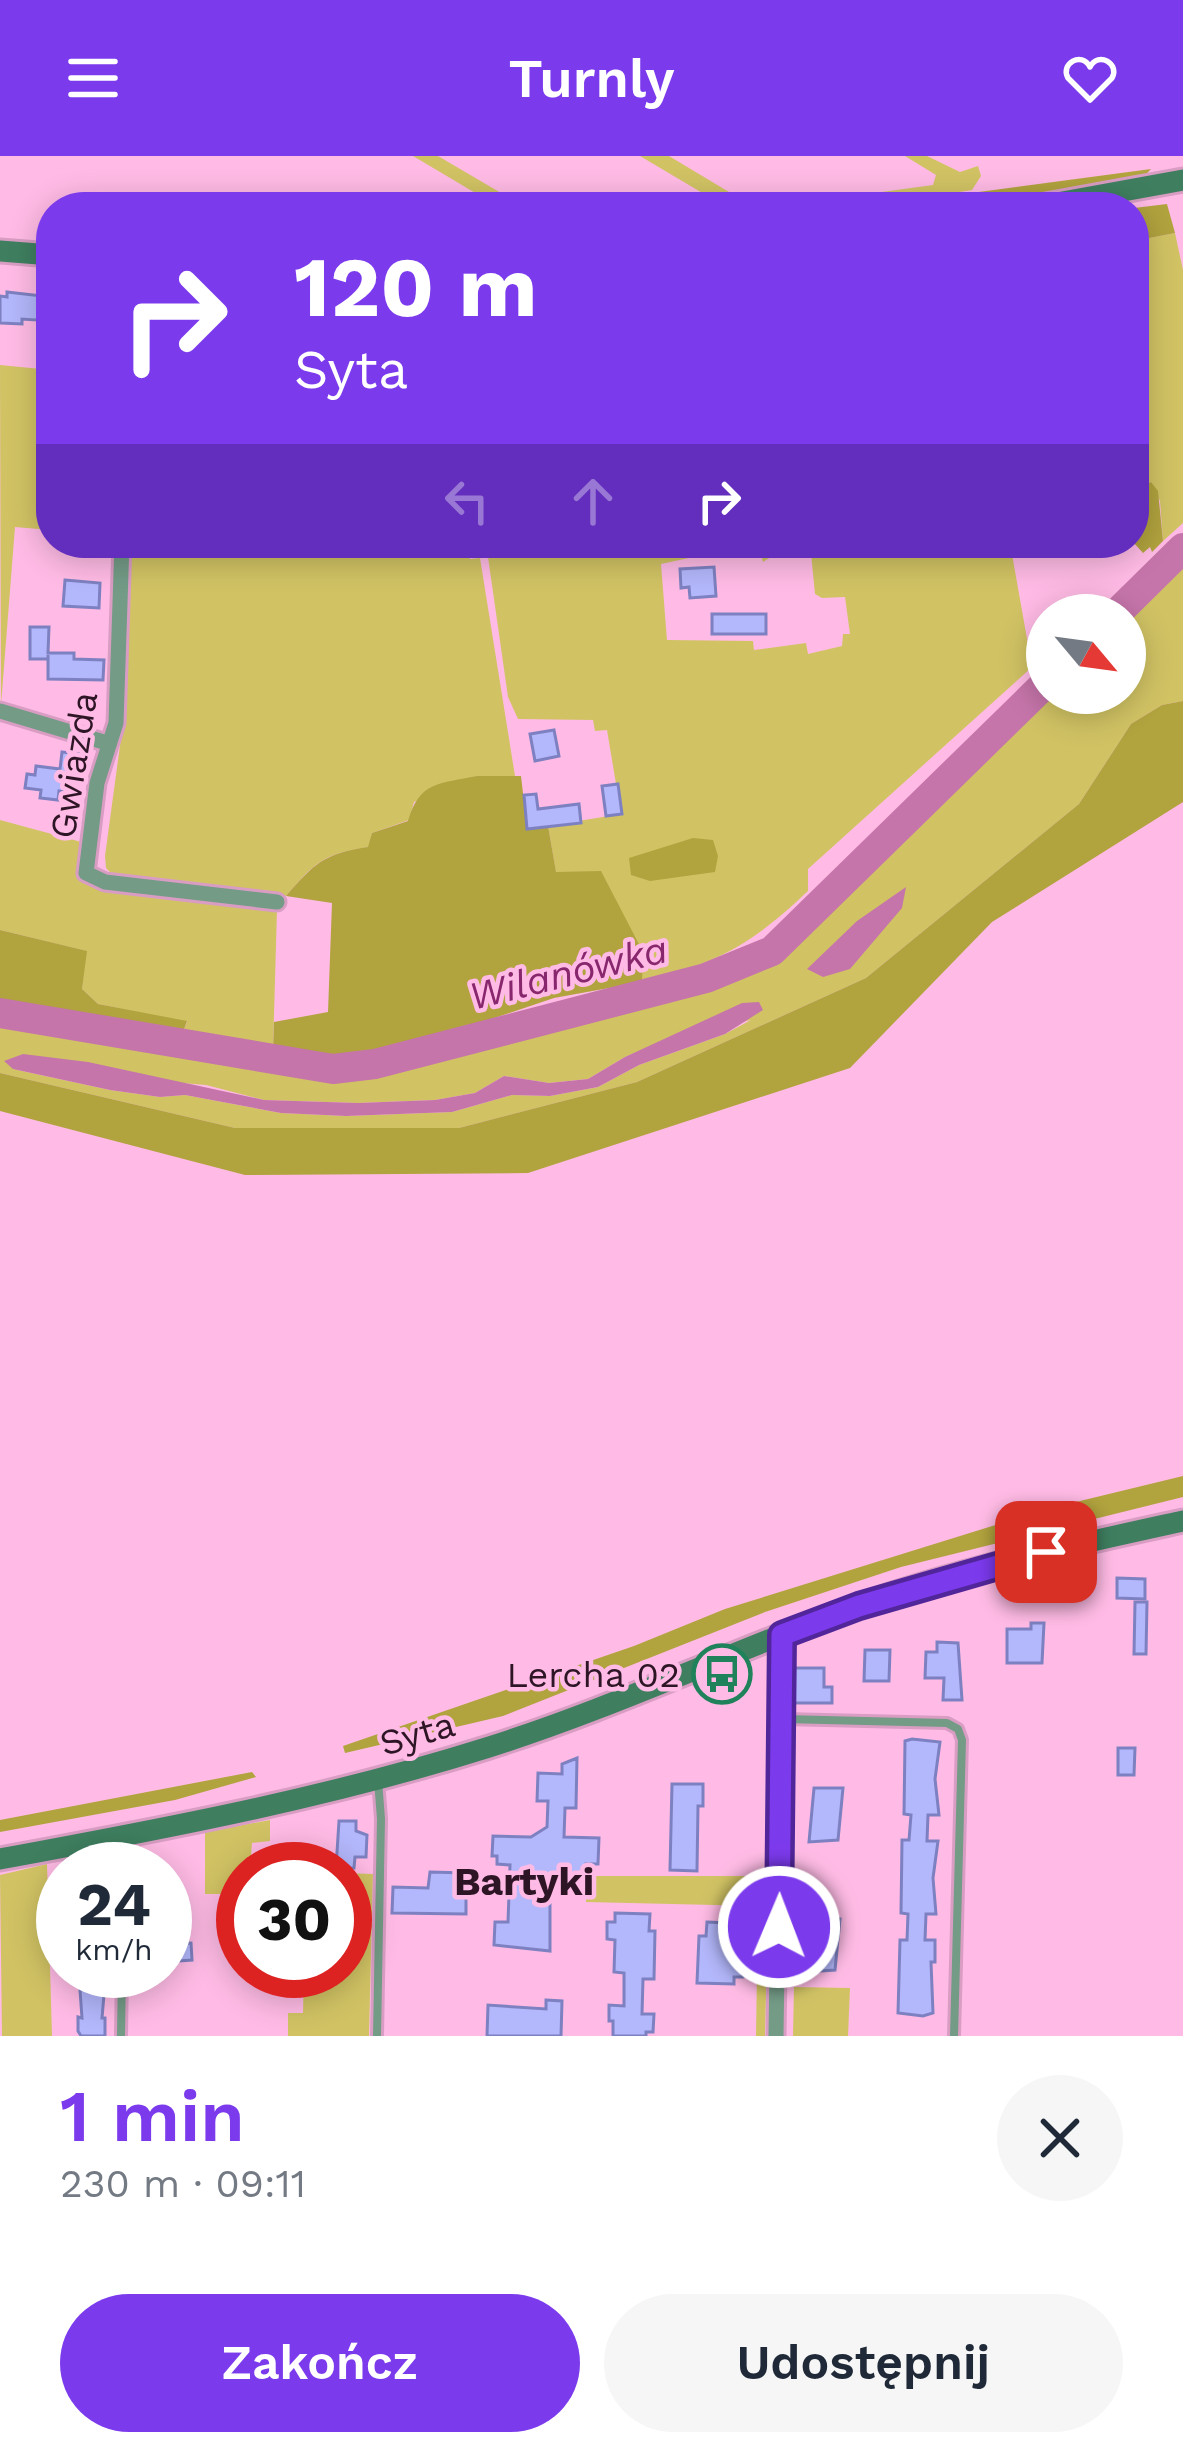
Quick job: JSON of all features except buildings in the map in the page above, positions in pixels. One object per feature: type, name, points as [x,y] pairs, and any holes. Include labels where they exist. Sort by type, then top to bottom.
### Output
[{"type":"street","points":[[1117,192],[1183,180]]},
{"type":"street","points":[[0,251],[36,254]]},
{"type":"street","name":"Gwiazda","points":[[122,558],[116,723],[97,783],[88,876],[277,902]]},
{"type":"street","points":[[0,711],[107,743]]},
{"type":"street","name":"Syta","points":[[0,1859],[122,1837],[378,1779],[579,1717],[782,1635],[914,1589],[1183,1521]]},
{"type":"street","points":[[776,2036],[782,1635]]},
{"type":"lane","points":[[784,1719],[946,1723],[958,1729],[962,1740],[955,2036]]},
{"type":"lane","points":[[377,2036],[378,1779]]},
{"type":"lane","points":[[122,1837],[122,1842]]},
{"type":"lane","points":[[122,1998],[122,2036]]},
{"type":"shaded area","points":[[413,156],[438,156],[499,192],[474,192]]},
{"type":"shaded area","points":[[640,156],[669,156],[729,192],[701,192]]},
{"type":"shaded area","points":[[905,156],[927,156],[960,172],[978,166],[981,176],[972,190],[960,192],[882,192],[933,185],[936,175]]},
{"type":"shaded area","points":[[1151,169],[1139,182],[1076,192],[979,192]]},
{"type":"shaded area","points":[[1167,204],[1175,233],[1149,238],[1149,206]]},
{"type":"shaded area","points":[[1175,233],[1183,270],[1183,523],[1163,541],[1160,501],[1149,483],[1149,238]]},
{"type":"shaded area","points":[[0,365],[36,369],[36,529],[15,527],[1,705]]},
{"type":"shaded area","points":[[1149,483],[1158,491],[1163,541],[1152,552],[1149,548]]},
{"type":"shaded area","points":[[127,558],[480,558],[515,776],[477,776],[414,802],[409,820],[372,833],[369,847],[321,861],[286,896],[116,878],[106,868],[105,856],[121,738]]},
{"type":"shaded area","points":[[488,558],[689,558],[661,564],[667,640],[753,641],[754,650],[806,643],[808,654],[842,646],[843,634],[850,634],[845,597],[815,594],[811,558],[1013,558],[1026,633],[1026,672],[808,869],[808,891],[732,950],[692,967],[642,982],[642,952],[556,873],[548,826],[621,814],[607,730],[595,731],[593,720],[518,719],[508,697]]},
{"type":"shaded area","points":[[1183,564],[1183,701],[1162,705],[1131,724],[1079,804],[866,978],[637,1082],[459,1128],[235,1128],[0,1073],[0,1023],[334,1081],[705,987],[784,947],[1027,714],[1146,714],[1146,600]],"holes":[[[751,1020],[639,1065],[598,1087],[550,1096],[512,1095],[452,1112],[346,1116],[281,1113],[185,1095],[160,1097],[110,1090],[13,1069],[206,1085],[264,1100],[435,1100],[475,1093],[504,1076],[549,1083],[588,1079],[676,1036]]]},
{"type":"shaded area","points":[[1183,701],[1183,802],[992,922],[850,1068],[528,1173],[245,1175],[0,1111],[0,1073],[235,1128],[459,1128],[637,1082],[866,978],[1079,804],[1131,724],[1162,705]]},
{"type":"shaded area","points":[[477,776],[521,776],[527,828],[548,826],[556,872],[601,871],[643,952],[642,982],[554,998],[456,1031],[337,1059],[273,1051],[274,1022],[328,1012],[332,903],[286,896],[321,862],[368,847],[372,833],[408,821],[425,791]]},
{"type":"shaded area","points":[[0,820],[85,843],[81,880],[277,910],[273,1051],[183,1032],[187,1022],[98,1004],[82,989],[86,951],[0,930]]},
{"type":"shaded area","points":[[693,838],[713,840],[718,856],[715,872],[650,881],[631,875],[629,858]]},
{"type":"shaded area","points":[[906,887],[902,908],[850,969],[823,977],[807,969],[857,921]]},
{"type":"shaded area","points":[[0,930],[87,951],[82,989],[98,1004],[187,1021],[183,1032],[72,1019],[0,1002]]},
{"type":"shaded area","points":[[759,1002],[763,1010],[725,1034],[639,1065],[598,1087],[550,1096],[512,1095],[452,1112],[281,1113],[185,1095],[160,1097],[110,1090],[13,1069],[4,1061],[23,1054],[88,1062],[264,1100],[435,1100],[475,1093],[504,1076],[549,1083],[588,1079],[742,1003]]},
{"type":"shaded area","points":[[1183,1476],[1183,1497],[901,1567],[765,1612],[503,1716],[345,1753],[343,1746],[634,1646],[725,1609],[1047,1509]]},
{"type":"shaded area","points":[[252,1772],[256,1777],[175,1800],[0,1832],[0,1820]]},
{"type":"shaded area","points":[[270,1820],[270,1841],[216,1842],[216,1894],[205,1894],[205,1832]]},
{"type":"shaded area","points":[[36,1867],[36,1998],[51,1998],[52,2036],[2,2036],[0,1875]]},
{"type":"shaded area","points":[[586,1876],[769,1876],[765,2036],[756,2036],[758,1906],[586,1902]]},
{"type":"shaded area","points":[[794,1987],[850,1988],[848,2036],[793,2036]]},
{"type":"shaded area","points":[[303,1998],[370,1998],[369,2036],[288,2036],[288,2013],[303,2013]]},
{"type":"waterway","name":"Wilanówka","points":[[1136,594],[1183,548]]},
{"type":"waterway","name":"Wilanówka","points":[[0,1013],[333,1069],[375,1064],[706,978],[772,951],[1026,703]]},
{"type":"place","name":"Lercha 02","points":[[722,1674]]},
{"type":"district","name":"Bartyki","points":[[524,1881]]},
{"type":"route","points":[[779,1927],[782,1635],[859,1606],[1046,1552]]}]
